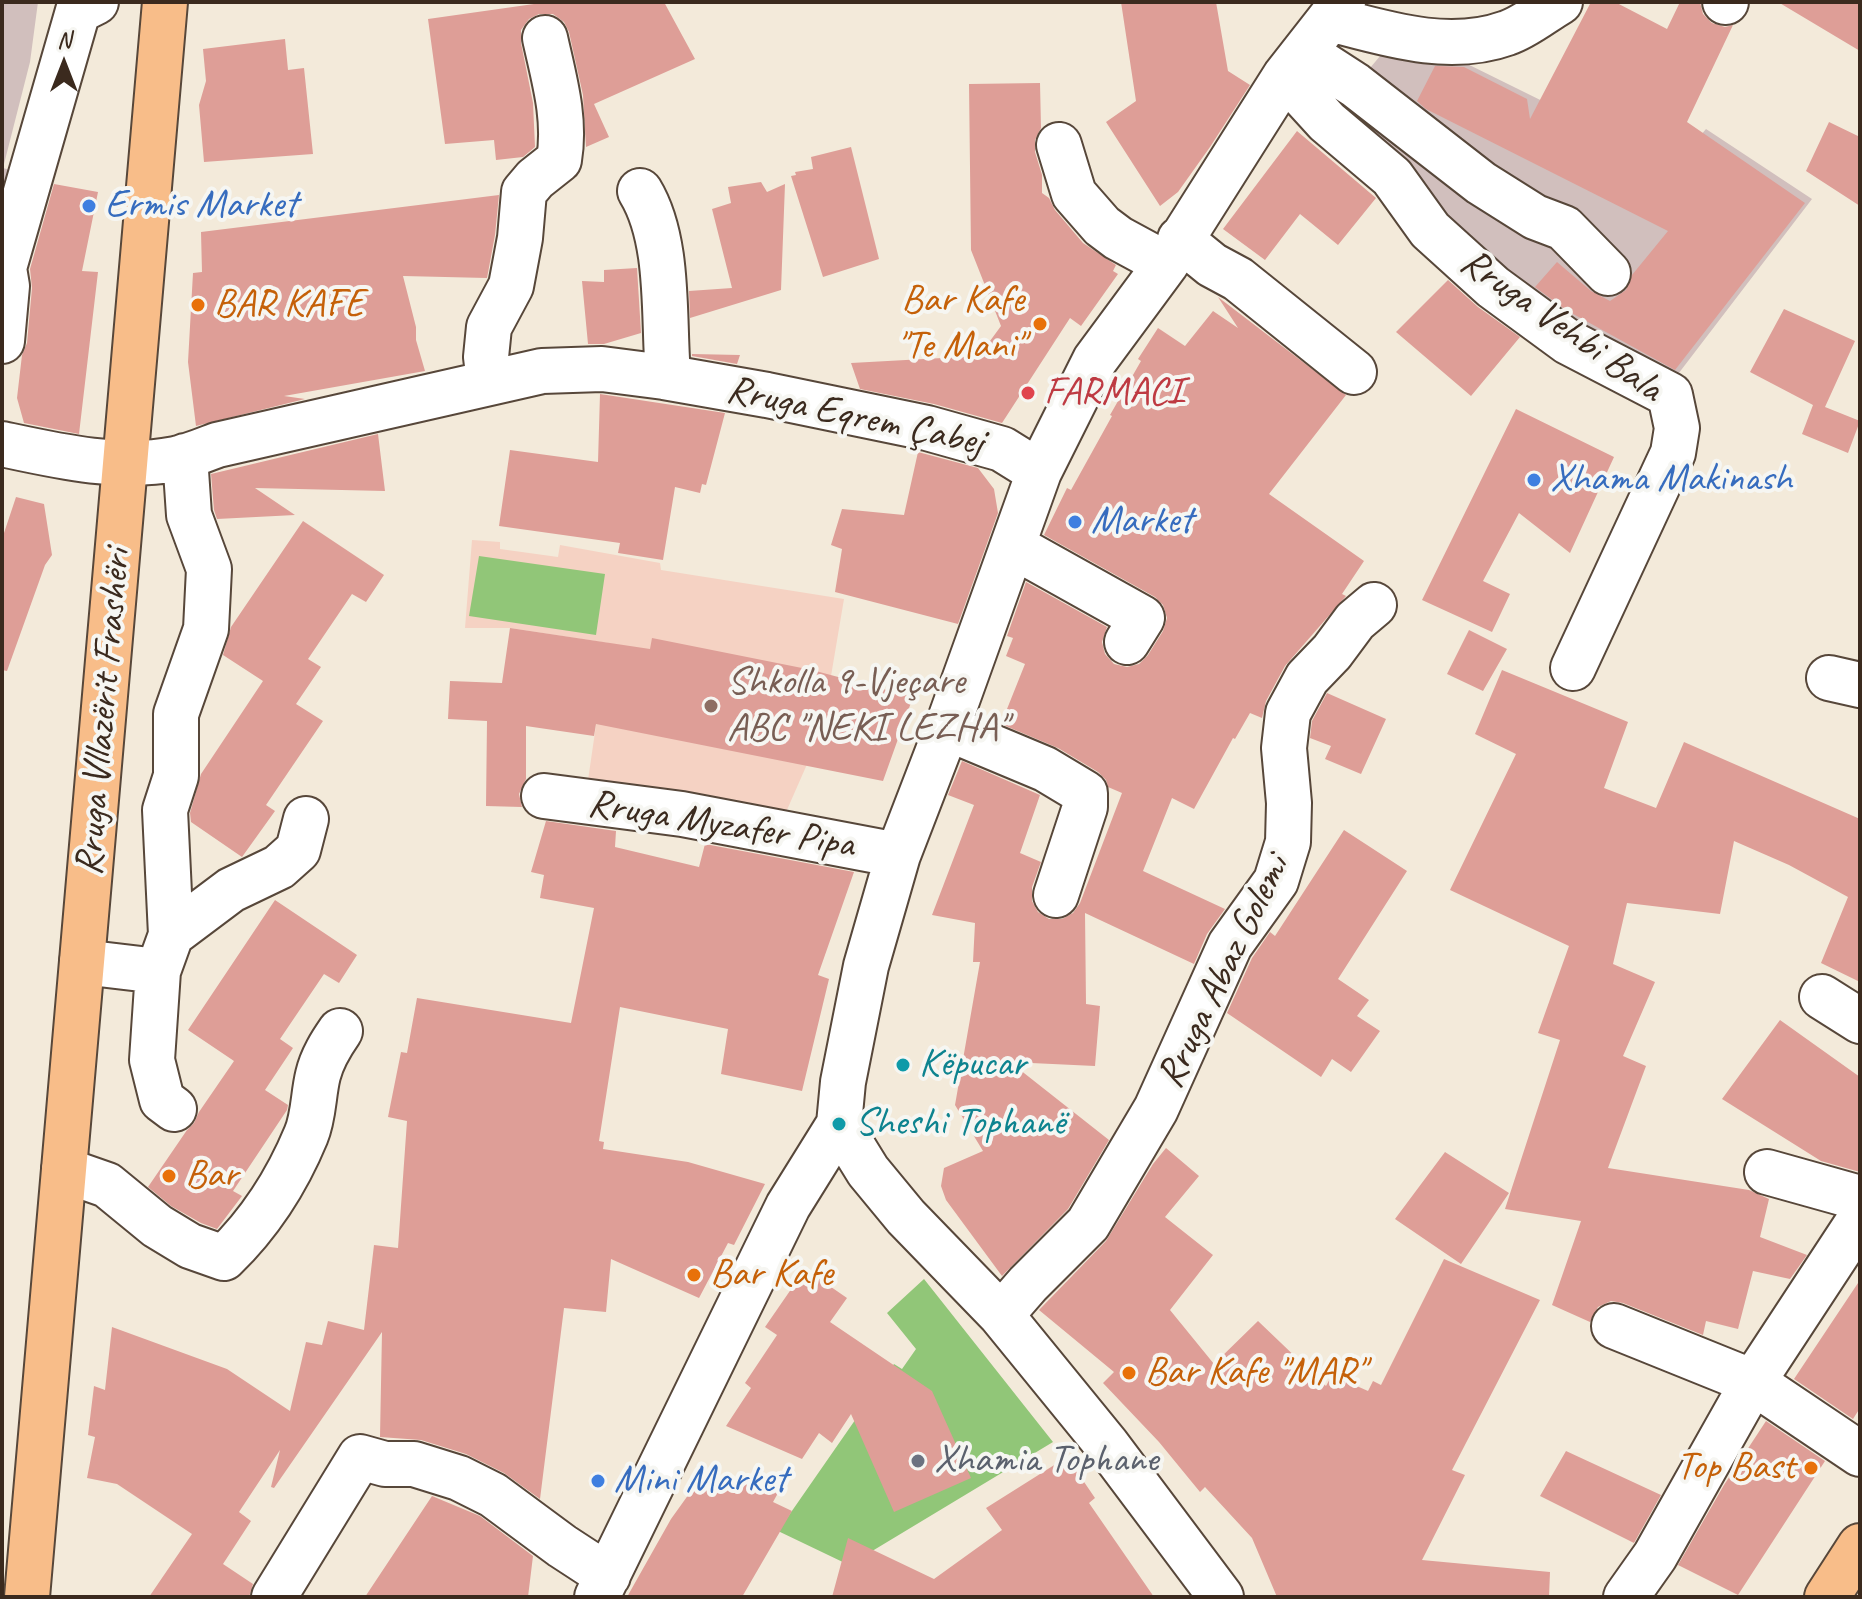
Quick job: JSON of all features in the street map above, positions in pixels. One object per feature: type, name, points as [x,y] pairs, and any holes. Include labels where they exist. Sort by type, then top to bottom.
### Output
[{"type":"main road","name":"Rruga Vllazërit Frashëri","points":[[19,1589],[64,1170],[165,2]]},
{"type":"main road","points":[[1827,1597],[1860,1546]]},
{"type":"street","points":[[2,341],[7,286],[3,267],[78,11],[96,2]]},
{"type":"street","points":[[1316,37],[1471,41],[1508,33],[1560,2]]},
{"type":"street","points":[[1316,37],[1355,85],[1481,183],[1535,217],[1564,228],[1608,273]]},
{"type":"street","name":"Rruga Myzafer Pipa","points":[[839,1124],[843,1082],[866,966],[898,855],[1039,472],[1095,360],[1173,252],[1316,37]]},
{"type":"street","name":"Rruga Vehbi Bala","points":[[1316,37],[1327,122],[1392,177],[1430,230],[1493,287],[1568,342],[1670,395],[1677,428],[1673,453],[1573,668]]},
{"type":"street","points":[[489,382],[486,357],[489,327],[511,286],[524,192],[559,160],[561,112],[545,38]]},
{"type":"street","points":[[1059,145],[1074,194],[1102,226],[1118,238],[1212,265],[1238,279],[1354,372]]},
{"type":"street","points":[[640,191],[657,233],[666,346],[664,377]]},
{"type":"street","name":"Rruga Eqrem Çabej","points":[[125,463],[185,456],[217,445],[542,371],[602,369],[664,377],[927,428],[1002,449],[1039,472]]},
{"type":"street","points":[[2,444],[57,455],[125,463]]},
{"type":"street","name":"Rruga Vllazërit Frashëri","points":[[174,1109],[162,1100],[152,1060],[165,953],[165,810],[176,776],[176,714],[206,629],[209,569],[189,515],[185,456]]},
{"type":"street","points":[[1013,546],[1142,618],[1127,642]]},
{"type":"street","name":"Rruga Abaz Golemi","points":[[1001,1315],[1088,1224],[1156,1109],[1230,945],[1276,881],[1288,842],[1289,803],[1284,748],[1288,713],[1307,678],[1355,621],[1374,605]]},
{"type":"street","points":[[947,728],[1045,769],[1085,793],[1085,807],[1056,895]]},
{"type":"street","name":"Rruga Myzafer Pipa","points":[[544,796],[682,814],[898,855]]},
{"type":"street","points":[[82,962],[165,953],[231,890],[279,867],[298,850],[306,819]]},
{"type":"street","points":[[1822,997],[1860,1021]]},
{"type":"street","points":[[64,1170],[107,1185],[157,1226],[190,1246],[224,1258],[267,1207],[306,1134],[315,1102],[317,1076],[340,1031]]},
{"type":"street","points":[[274,1597],[360,1457],[385,1464],[414,1464],[459,1478],[493,1495],[562,1546],[603,1587],[788,1206],[839,1124],[868,1171],[906,1217],[1001,1315],[1107,1445],[1221,1597]]},
{"type":"street","points":[[1767,1172],[1860,1198]]},
{"type":"street","points":[[1626,1597],[1655,1556],[1753,1382],[1860,1219]]},
{"type":"street","points":[[1614,1326],[1753,1382],[1860,1454]]},
{"type":"shaded area","points":[[2,2],[38,2],[30,62],[3,168],[10,170],[2,208]]},
{"type":"shaded area","points":[[1391,43],[1435,48],[1678,168],[1683,156],[1706,129],[1812,199],[1672,382],[1536,306],[1333,112]]},
{"type":"shaded area","name":"Shkolla 9-Vjeçare ABC \"NEKI LEZHA\"","points":[[472,540],[500,542],[500,549],[558,557],[560,545],[660,563],[661,570],[844,599],[831,676],[808,762],[783,819],[587,787],[608,643],[510,628],[465,628]]},
{"type":"green space","points":[[479,556],[605,574],[596,635],[469,616]]},
{"type":"green space","points":[[924,1279],[1053,1442],[849,1565],[778,1531],[894,1364],[902,1369],[916,1349],[887,1313]]},
{"type":"building","points":[[548,2],[664,2],[695,59],[594,104],[609,137],[586,147],[583,95],[569,32],[564,22],[553,14],[539,14],[529,19],[521,30],[533,103],[535,147],[523,157],[496,160],[494,140],[445,144],[428,19]]},
{"type":"building","points":[[1121,2],[1216,2],[1228,71],[1250,85],[1178,192],[1160,206],[1106,122],[1136,101]]},
{"type":"building","points":[[1591,2],[1615,2],[1667,29],[1680,2],[1700,2],[1703,14],[1712,23],[1725,27],[1733,25],[1687,122],[1805,203],[1675,370],[1566,310],[1535,287],[1557,262],[1591,291],[1610,301],[1626,290],[1632,275],[1668,231],[1426,109],[1417,101],[1435,66],[1464,67],[1527,99],[1530,119]]},
{"type":"building","points":[[1778,2],[1860,2],[1860,51]]},
{"type":"building","points":[[285,39],[288,70],[304,68],[313,154],[204,162],[199,105],[206,81],[203,49]]},
{"type":"building","points":[[1040,83],[1041,128],[1035,140],[1035,152],[1042,175],[1042,193],[1083,243],[1116,265],[1113,271],[1118,274],[1081,326],[1070,318],[1002,423],[934,404],[860,389],[851,363],[979,356],[1001,326],[971,250],[969,84]]},
{"type":"building","points":[[1829,122],[1860,137],[1860,206],[1806,171]]},
{"type":"building","points":[[1297,131],[1376,198],[1338,245],[1300,214],[1265,260],[1223,229]]},
{"type":"building","points":[[851,147],[879,259],[823,277],[791,176],[796,175],[795,172],[813,169],[811,157]]},
{"type":"building","points":[[761,182],[767,192],[785,184],[781,290],[690,318],[689,291],[732,288],[712,209],[731,203],[728,187]]},
{"type":"building","points":[[54,184],[98,192],[82,271],[98,272],[79,434],[24,423],[17,398],[22,355],[27,343],[32,288],[30,269]]},
{"type":"building","points":[[499,195],[487,278],[403,276],[425,371],[284,396],[305,399],[196,426],[188,362],[193,273],[202,272],[201,232]]},
{"type":"building","points":[[637,268],[641,333],[604,344],[588,344],[582,281],[604,282],[604,270]]},
{"type":"building","points":[[1448,280],[1478,307],[1520,337],[1471,396],[1396,332]]},
{"type":"building","points":[[1218,297],[1346,395],[1269,494],[1364,561],[1342,594],[1346,596],[1285,666],[1266,701],[1262,718],[1250,713],[1194,809],[1172,798],[1143,871],[1225,909],[1207,934],[1194,964],[1085,913],[1086,1004],[1100,1006],[1095,1066],[1010,1062],[1109,1140],[1068,1209],[1002,1276],[946,1200],[941,1186],[944,1168],[983,1151],[955,1105],[980,962],[973,962],[975,923],[932,915],[974,805],[948,795],[962,761],[1040,795],[1020,853],[1041,862],[1032,887],[1032,901],[1038,912],[1049,919],[1062,919],[1073,913],[1080,903],[1122,793],[1108,787],[1098,772],[1058,748],[1001,724],[1025,664],[1006,656],[1013,638],[1007,636],[1026,582],[1107,627],[1102,642],[1105,654],[1114,664],[1127,667],[1139,664],[1163,631],[1167,618],[1163,605],[1155,597],[1044,535],[1067,488],[1071,490],[1112,416],[1141,361],[1138,359],[1158,328],[1185,346],[1213,311],[1238,328]]},
{"type":"building","points":[[1784,309],[1855,341],[1825,407],[1860,421],[1848,453],[1802,434],[1813,405],[1750,372]]},
{"type":"building","points":[[692,354],[740,355],[737,364]]},
{"type":"building","points":[[600,394],[725,413],[706,485],[702,484],[700,493],[675,487],[663,560],[618,553],[620,543],[499,526],[510,450],[598,462]]},
{"type":"building","name":"Xhama Makinash","points":[[1516,409],[1614,457],[1570,553],[1519,513],[1483,581],[1510,594],[1492,632],[1422,600]]},
{"type":"building","points":[[378,434],[385,491],[255,488],[295,515],[217,519],[211,474]]},
{"type":"building","points":[[918,452],[978,468],[994,489],[998,513],[958,624],[835,592],[842,549],[831,545],[842,509],[904,515]]},
{"type":"building","points":[[16,497],[44,504],[52,555],[45,565],[7,671],[2,670],[2,539]]},
{"type":"building","points":[[303,521],[384,575],[366,602],[352,594],[308,659],[321,667],[296,704],[323,721],[266,805],[275,811],[242,857],[191,822],[190,813],[201,774],[263,681],[223,655],[231,627]]},
{"type":"building","points":[[510,628],[650,649],[652,638],[812,670],[913,697],[883,781],[596,724],[594,736],[526,726],[526,779],[519,794],[522,807],[486,806],[487,721],[448,719],[450,681],[502,683]]},
{"type":"building","points":[[1469,630],[1507,649],[1483,691],[1447,674]]},
{"type":"building","points":[[1502,670],[1628,722],[1604,788],[1656,808],[1684,742],[1860,819],[1860,982],[1821,963],[1848,897],[1789,865],[1734,841],[1720,914],[1627,903],[1613,964],[1655,982],[1623,1056],[1646,1066],[1608,1168],[1749,1190],[1769,1199],[1760,1237],[1807,1255],[1790,1279],[1753,1271],[1738,1329],[1706,1321],[1703,1335],[1611,1301],[1598,1307],[1590,1322],[1552,1305],[1581,1221],[1505,1209],[1560,1040],[1538,1033],[1569,946],[1450,890],[1516,754],[1475,734]]},
{"type":"building","points":[[1327,693],[1386,719],[1361,774],[1325,759],[1331,746],[1310,738],[1312,721]]},
{"type":"building","points":[[546,821],[616,831],[615,847],[699,867],[705,844],[854,872],[818,975],[829,979],[802,1091],[721,1074],[728,1029],[620,1007],[599,1141],[604,1142],[603,1149],[688,1162],[765,1184],[734,1245],[728,1243],[699,1298],[611,1259],[606,1312],[564,1308],[540,1499],[504,1473],[466,1454],[421,1440],[380,1437],[382,1332],[274,1488],[271,1487],[280,1450],[239,1512],[251,1521],[223,1564],[253,1584],[249,1597],[149,1597],[192,1534],[117,1484],[87,1478],[95,1437],[88,1435],[94,1386],[105,1390],[112,1327],[227,1369],[290,1411],[306,1342],[322,1345],[328,1321],[364,1330],[374,1245],[398,1248],[407,1121],[388,1117],[401,1052],[407,1053],[417,998],[571,1023],[594,908],[540,898],[544,875],[531,872]]},
{"type":"building","points":[[1344,830],[1407,871],[1338,979],[1369,1000],[1357,1016],[1380,1031],[1351,1072],[1332,1059],[1321,1077],[1227,1013],[1252,958],[1270,932],[1275,936]]},
{"type":"building","points":[[275,900],[357,955],[339,983],[324,974],[280,1039],[293,1048],[265,1090],[288,1105],[287,1110],[233,1191],[242,1196],[217,1229],[171,1206],[148,1187],[234,1061],[188,1030]]},
{"type":"building","points":[[1780,1020],[1860,1077],[1860,1172],[1821,1161],[1722,1099]]},
{"type":"building","points":[[1166,1148],[1199,1176],[1165,1217],[1213,1255],[1170,1310],[1214,1364],[1258,1321],[1326,1386],[1332,1375],[1368,1391],[1373,1381],[1381,1385],[1444,1259],[1540,1300],[1452,1470],[1465,1475],[1422,1560],[1550,1572],[1549,1597],[1277,1597],[1252,1538],[1205,1487],[1200,1492],[1159,1442],[1103,1383],[1114,1372],[1039,1310],[1106,1241]]},
{"type":"building","points":[[1445,1152],[1509,1193],[1461,1264],[1395,1219]]},
{"type":"building","points":[[805,1269],[847,1298],[830,1322],[932,1391],[971,1478],[894,1512],[851,1414],[832,1443],[819,1433],[802,1459],[726,1426],[751,1388],[745,1383],[777,1335],[765,1327]]},
{"type":"building","points":[[1860,1280],[1860,1408],[1853,1419],[1794,1379]]},
{"type":"building","points":[[1766,1421],[1825,1461],[1738,1595],[1678,1565],[1724,1485]]},
{"type":"building","points":[[1566,1451],[1661,1495],[1634,1543],[1540,1496]]},
{"type":"building","points":[[1067,1457],[1095,1498],[1089,1503],[1154,1597],[832,1597],[848,1538],[934,1579],[1002,1530],[986,1508]]},
{"type":"building","points":[[704,1473],[778,1493],[773,1502],[792,1511],[742,1597],[627,1597],[671,1519]]},
{"type":"building","points":[[432,1496],[480,1516],[533,1556],[528,1597],[365,1597]]},
{"type":"place","name":"Ermis Market","points":[[89,206]]},
{"type":"place","name":"BAR KAFE","points":[[198,305]]},
{"type":"place","name":"Bar Kafe \"Te Mani\"","points":[[1040,324]]},
{"type":"place","name":"FARMACI","points":[[1028,393]]},
{"type":"place","name":"Xhama Makinash","points":[[1534,480]]},
{"type":"place","name":"Market","points":[[1075,522]]},
{"type":"place","name":"Shkolla 9-Vjeçare ABC \"NEKI LEZHA\"","points":[[711,706]]},
{"type":"place","name":"Këpucar","points":[[903,1065]]},
{"type":"place","name":"Sheshi Tophanë","points":[[839,1124]]},
{"type":"place","name":"Bar","points":[[169,1176]]},
{"type":"place","name":"Bar Kafe","points":[[694,1275]]},
{"type":"place","name":"Bar Kafe \"MAR\"","points":[[1129,1373]]},
{"type":"place","name":"Xhamia Tophane","points":[[918,1461]]},
{"type":"place","name":"Top Bast","points":[[1811,1468]]},
{"type":"place","name":"Mini Market","points":[[598,1481]]}]
